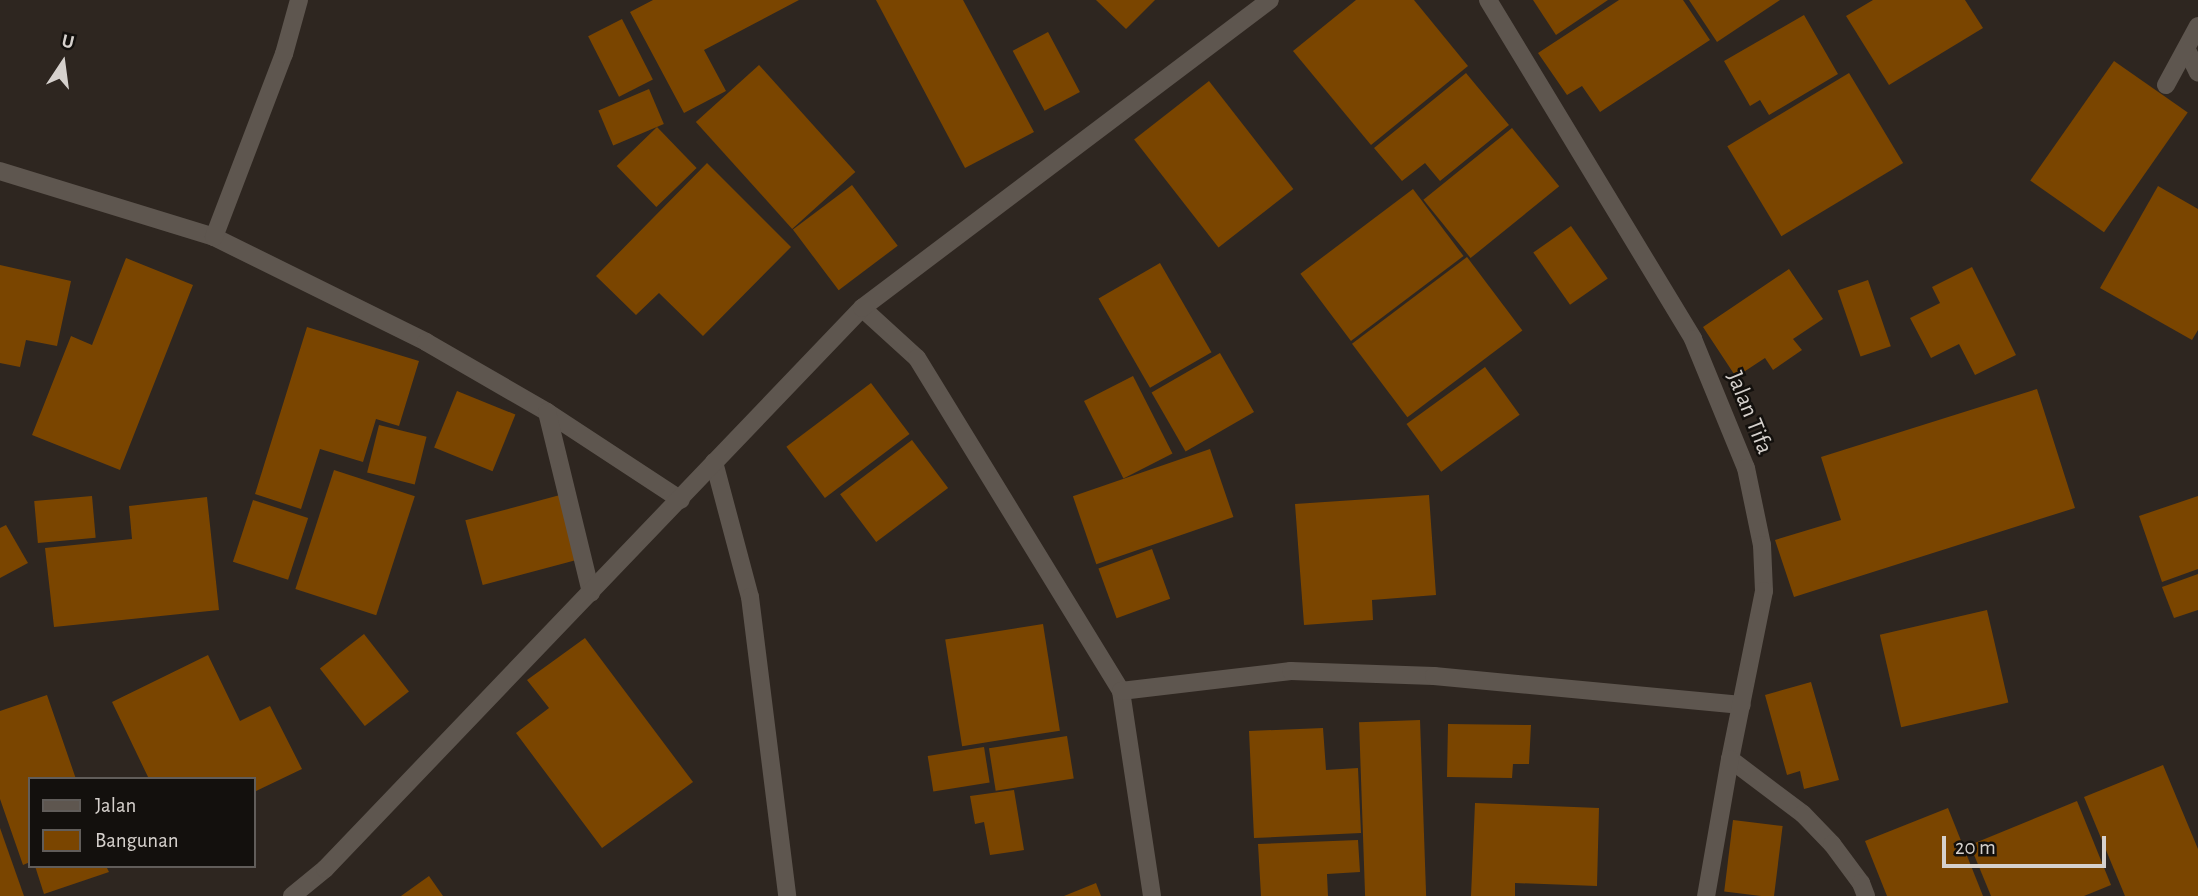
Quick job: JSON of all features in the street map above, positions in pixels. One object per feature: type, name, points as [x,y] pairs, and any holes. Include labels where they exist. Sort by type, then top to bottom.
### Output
[{"type":"street","points":[[214,237],[284,54],[299,0]]},
{"type":"street","points":[[292,896],[325,869],[862,308],[1270,0]]},
{"type":"street","name":"Jalan Tifa","points":[[1488,0],[1693,339],[1746,468],[1762,545],[1764,591],[1706,896]]},
{"type":"street","points":[[2166,85],[2198,26]]},
{"type":"street","points":[[2187,50],[2198,73]]},
{"type":"street","points":[[0,171],[214,237],[426,342],[547,411],[681,500]]},
{"type":"street","points":[[862,308],[917,358],[1121,691],[1152,896]]},
{"type":"street","points":[[547,411],[591,593]]},
{"type":"street","points":[[714,462],[750,597],[787,896]]},
{"type":"street","points":[[1121,691],[1291,671],[1434,676],[1742,705]]},
{"type":"street","points":[[1730,759],[1803,814],[1832,844],[1861,883],[1866,896]]},
{"type":"building","points":[[653,0],[799,0],[704,50],[726,91],[684,113],[630,12]]},
{"type":"building","points":[[876,0],[963,0],[1034,132],[965,168]]},
{"type":"building","points":[[1096,0],[1155,0],[1126,29]]},
{"type":"building","points":[[1356,0],[1414,0],[1468,66],[1371,145],[1293,51]]},
{"type":"building","points":[[1533,0],[1608,0],[1556,35]]},
{"type":"building","points":[[1619,0],[1683,0],[1710,40],[1600,112],[1582,86],[1567,95],[1538,53]]},
{"type":"building","points":[[1689,0],[1780,0],[1717,42]]},
{"type":"building","points":[[1873,0],[1965,0],[1983,28],[1889,85],[1846,16]]},
{"type":"building","points":[[1804,15],[1838,74],[1769,115],[1760,100],[1750,106],[1724,61]]},
{"type":"building","points":[[622,19],[653,80],[619,97],[588,36]]},
{"type":"building","points":[[1048,32],[1080,92],[1045,111],[1013,51]]},
{"type":"building","points":[[2114,61],[2188,113],[2104,232],[2030,181]]},
{"type":"building","points":[[759,65],[855,172],[792,229],[696,122]]},
{"type":"building","points":[[1466,73],[1509,125],[1440,181],[1425,163],[1402,181],[1374,148]]},
{"type":"building","points":[[1849,73],[1903,163],[1781,236],[1727,146]]},
{"type":"building","points":[[1209,81],[1293,189],[1218,247],[1134,139]]},
{"type":"building","points":[[649,89],[664,124],[613,145],[598,110]]},
{"type":"building","points":[[657,127],[697,168],[656,207],[617,166]]},
{"type":"building","points":[[1512,128],[1559,186],[1471,258],[1423,200]]},
{"type":"building","points":[[707,163],[791,247],[703,336],[659,293],[636,315],[596,276]]},
{"type":"building","points":[[852,185],[898,246],[839,290],[793,230]]},
{"type":"building","points":[[2158,186],[2198,209],[2198,330],[2192,340],[2100,288]]},
{"type":"building","points":[[1413,189],[1464,256],[1351,341],[1300,274]]},
{"type":"building","points":[[1571,226],[1608,278],[1570,305],[1533,252]]},
{"type":"building","points":[[1467,257],[1522,330],[1407,417],[1352,344]]},
{"type":"building","points":[[126,258],[193,285],[120,470],[32,435],[71,336],[92,345]]},
{"type":"building","points":[[1160,263],[1212,352],[1150,388],[1099,299]]},
{"type":"building","points":[[0,265],[71,281],[57,346],[26,340],[20,367],[0,363]]},
{"type":"building","points":[[1972,267],[2016,355],[1975,375],[1959,344],[1931,358],[1910,318],[1940,303],[1932,287]]},
{"type":"building","points":[[1789,269],[1823,319],[1793,339],[1802,350],[1773,370],[1765,358],[1736,377],[1703,327]]},
{"type":"building","points":[[1868,280],[1891,346],[1861,357],[1838,290]]},
{"type":"building","points":[[307,327],[419,361],[399,426],[376,419],[363,462],[320,449],[301,509],[255,494]]},
{"type":"building","points":[[1220,353],[1254,412],[1186,451],[1152,392]]},
{"type":"building","points":[[1485,367],[1520,415],[1441,472],[1407,424]]},
{"type":"building","points":[[1133,376],[1172,454],[1123,478],[1084,401]]},
{"type":"building","points":[[871,383],[910,434],[825,498],[786,447]]},
{"type":"building","points":[[2037,389],[2075,508],[1794,597],[1775,540],[1841,520],[1821,457]]},
{"type":"building","points":[[457,391],[515,415],[493,471],[434,448]]},
{"type":"building","points":[[379,425],[427,437],[415,484],[367,473]]},
{"type":"building","points":[[912,440],[948,488],[876,542],[840,494]]},
{"type":"building","points":[[1210,449],[1233,517],[1096,564],[1073,496]]},
{"type":"building","points":[[334,470],[415,496],[376,615],[295,589]]},
{"type":"building","points":[[560,495],[577,560],[483,585],[465,520]]},
{"type":"building","points":[[1429,495],[1436,595],[1372,600],[1373,620],[1304,625],[1295,504]]},
{"type":"building","points":[[92,496],[96,538],[38,543],[34,501]]},
{"type":"building","points":[[2198,496],[2198,569],[2162,582],[2139,516]]},
{"type":"building","points":[[207,497],[219,610],[54,627],[45,548],[132,539],[129,506]]},
{"type":"building","points":[[253,500],[308,518],[288,580],[233,562]]},
{"type":"building","points":[[6,525],[28,563],[0,578],[0,528]]},
{"type":"building","points":[[1152,549],[1170,599],[1117,618],[1098,568]]},
{"type":"building","points":[[2198,574],[2198,610],[2174,618],[2162,587]]},
{"type":"building","points":[[1987,610],[2008,703],[1901,727],[1880,635]]},
{"type":"building","points":[[1043,624],[1060,731],[962,746],[945,639]]},
{"type":"building","points":[[364,634],[409,692],[365,726],[320,668]]},
{"type":"building","points":[[585,638],[693,782],[602,848],[516,733],[549,708],[527,680]]},
{"type":"building","points":[[208,655],[240,721],[270,706],[302,769],[256,791],[256,777],[148,777],[112,702]]},
{"type":"building","points":[[1811,682],[1839,780],[1804,789],[1800,771],[1787,775],[1765,695]]},
{"type":"building","points":[[47,695],[75,777],[28,777],[28,863],[23,865],[0,799],[0,711]]},
{"type":"building","points":[[1420,720],[1426,896],[1365,896],[1359,722]]},
{"type":"building","points":[[1448,724],[1531,725],[1529,764],[1513,764],[1512,778],[1447,777]]},
{"type":"building","points":[[1323,728],[1326,770],[1358,768],[1361,833],[1254,838],[1249,731]]},
{"type":"building","points":[[1067,736],[1074,778],[996,791],[989,748]]},
{"type":"building","points":[[984,747],[990,783],[933,791],[928,756]]},
{"type":"building","points":[[2163,765],[2198,849],[2198,896],[2125,896],[2084,797]]},
{"type":"building","points":[[1014,790],[1024,850],[990,855],[984,822],[975,824],[970,796]]},
{"type":"building","points":[[2077,801],[2111,885],[2084,896],[1991,896],[1970,845]]},
{"type":"building","points":[[1475,803],[1599,808],[1597,886],[1515,883],[1515,896],[1471,896]]},
{"type":"building","points":[[1948,808],[1983,896],[1887,896],[1865,841]]},
{"type":"building","points":[[1733,820],[1783,826],[1774,896],[1724,891]]},
{"type":"building","points":[[0,828],[24,896],[0,896]]},
{"type":"building","points":[[1358,840],[1360,872],[1327,874],[1328,896],[1261,896],[1258,844]]},
{"type":"building","points":[[36,868],[107,868],[109,872],[44,894]]},
{"type":"building","points":[[429,876],[443,896],[401,896]]},
{"type":"building","points":[[1096,883],[1101,896],[1064,896]]}]
